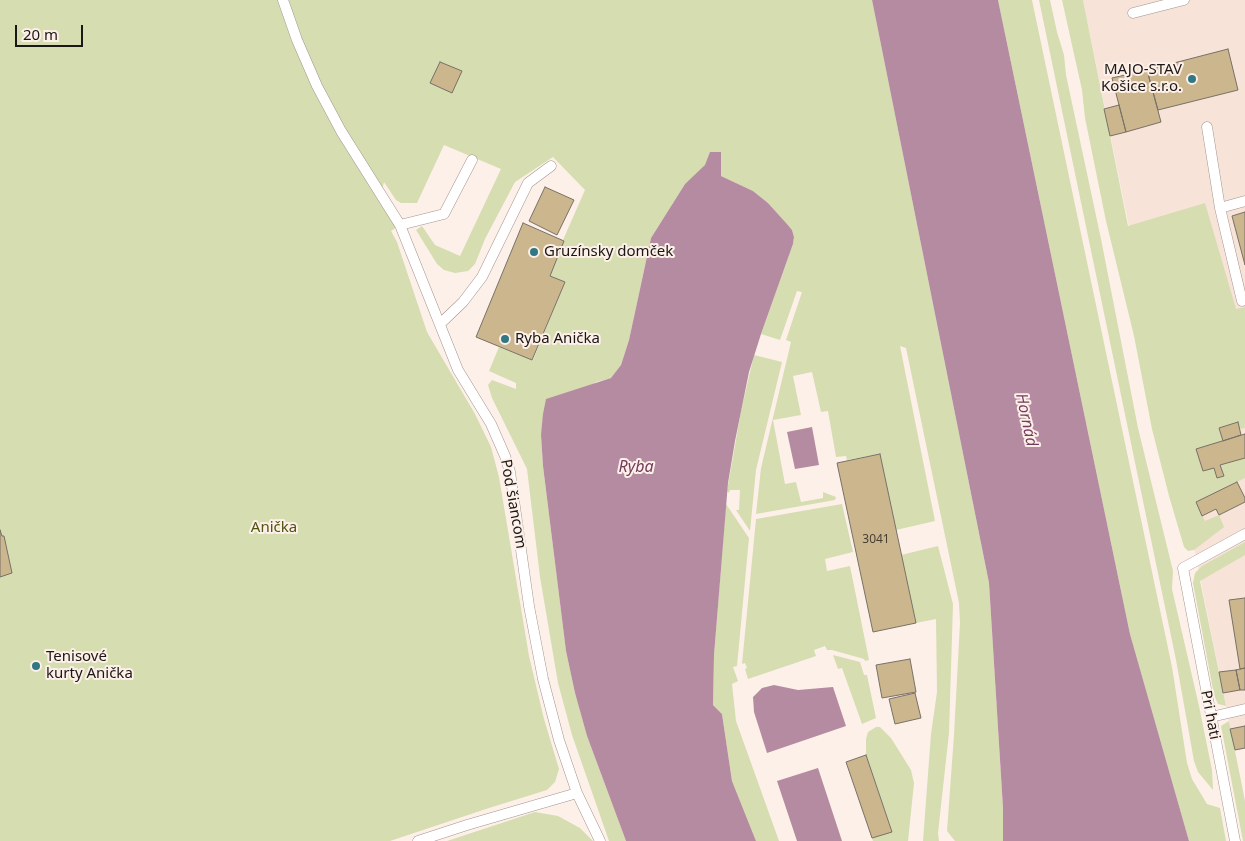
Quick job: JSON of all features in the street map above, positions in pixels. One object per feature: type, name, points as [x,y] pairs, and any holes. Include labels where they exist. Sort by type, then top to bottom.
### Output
[{"type":"lane","name":"Pod šiancom","points":[[283,0],[297,40],[317,86],[341,131],[400,225],[458,370],[491,424],[505,456],[510,472],[529,606],[543,679],[560,740],[578,793],[600,841]]},
{"type":"lane","points":[[1133,13],[1184,0]]},
{"type":"lane","points":[[1207,127],[1220,208],[1242,302]]},
{"type":"lane","points":[[400,225],[444,214],[472,160]]},
{"type":"lane","points":[[440,324],[463,302],[482,277],[528,183],[552,166]]},
{"type":"lane","points":[[1220,208],[1245,200]]},
{"type":"lane","name":"Pri hati","points":[[1235,841],[1182,568],[1245,534]]},
{"type":"lane","points":[[1210,717],[1245,709]]},
{"type":"lane","points":[[418,841],[578,793]]},
{"type":"shaded area","points":[[1083,0],[1245,0],[1245,748],[1235,750]]},
{"type":"green space","name":"Anička","points":[[0,0],[872,0],[989,583],[1003,808],[1003,841],[955,841],[947,831],[960,623],[959,603],[906,348],[900,346],[935,521],[896,530],[880,454],[847,460],[846,456],[836,457],[828,411],[821,412],[812,372],[793,376],[801,415],[773,420],[785,484],[796,482],[801,502],[823,498],[823,492],[836,497],[835,500],[756,514],[761,468],[791,342],[786,340],[802,292],[797,291],[780,340],[761,334],[794,237],[792,230],[768,203],[753,191],[721,176],[721,153],[685,184],[651,238],[629,340],[621,365],[612,378],[596,382],[541,435],[543,466],[566,651],[587,736],[626,841],[609,841],[572,735],[558,683],[540,577],[527,469],[492,398],[488,385],[492,380],[516,389],[516,383],[489,371],[499,347],[533,360],[565,282],[550,276],[563,240],[585,190],[553,157],[515,182],[485,239],[475,264],[468,271],[455,273],[444,270],[437,264],[416,230],[422,226],[435,245],[460,256],[501,169],[444,145],[417,203],[401,203],[396,200],[384,182],[381,194],[400,225],[391,231],[397,242],[427,332],[475,414],[491,447],[499,477],[529,656],[544,719],[559,769],[555,782],[547,790],[390,841],[0,841]]},
{"type":"green space","points":[[998,0],[1032,0],[1172,667],[1187,763],[1192,779],[1207,804],[1220,808],[1226,841],[1189,841],[1130,634]]},
{"type":"green space","points":[[1039,0],[1050,0],[1064,55],[1066,75],[1101,239],[1138,428],[1173,571],[1172,589],[1199,706],[1212,770],[1213,790],[1198,772],[1194,761],[1176,660]]},
{"type":"green space","points":[[1062,0],[1083,0],[1128,226],[1205,203],[1236,309],[1245,307],[1245,428],[1239,429],[1237,422],[1219,428],[1223,441],[1196,449],[1203,471],[1214,468],[1223,476],[1220,465],[1245,458],[1245,478],[1196,502],[1205,521],[1219,515],[1224,527],[1194,550],[1188,551],[1184,547],[1152,429],[1134,336],[1106,221],[1085,118],[1082,90]]},
{"type":"green space","points":[[754,355],[782,362],[756,470],[750,531],[736,510],[739,510],[740,490],[730,490],[729,493],[727,491],[741,411]]},
{"type":"green space","points":[[726,504],[749,538],[737,666],[733,667],[738,681],[732,684],[736,721],[779,841],[756,841],[732,781],[722,714],[713,705],[714,655]]},
{"type":"green space","points":[[842,504],[853,552],[825,559],[827,571],[850,566],[869,660],[865,661],[864,659],[827,650],[825,646],[814,650],[816,656],[748,679],[745,663],[742,664],[756,519]]},
{"type":"green space","points":[[1245,542],[1245,555],[1200,581],[1226,706],[1218,704],[1214,695],[1193,583],[1195,573],[1202,566]]},
{"type":"green space","points":[[938,546],[953,604],[949,733],[938,833],[939,841],[923,841],[931,734],[937,692],[936,619],[916,623],[901,555]]},
{"type":"green space","points":[[833,655],[860,662],[864,675],[867,675],[876,718],[862,724],[842,668],[838,669]]},
{"type":"green space","points":[[1229,721],[1245,801],[1245,841],[1243,841],[1221,726]]},
{"type":"green space","points":[[876,727],[880,727],[891,738],[911,770],[914,783],[908,841],[873,841],[872,838],[892,831],[866,755],[868,732]]},
{"type":"green space","points":[[535,812],[558,816],[580,828],[593,841],[447,841]]},
{"type":"water","name":"Hornád","points":[[872,0],[998,0],[1130,634],[1189,841],[1003,841],[1003,808],[989,583]]},
{"type":"water","name":"Ryba","points":[[710,152],[721,152],[721,176],[753,191],[768,203],[792,230],[794,237],[749,372],[735,441],[728,483],[714,655],[713,705],[722,714],[732,781],[756,841],[626,841],[587,736],[566,651],[543,466],[541,435],[543,414],[546,399],[611,378],[621,365],[629,340],[651,238],[685,184],[705,165]]},
{"type":"water","points":[[812,427],[819,465],[795,469],[787,432]]},
{"type":"water","points":[[774,685],[798,690],[833,687],[846,726],[767,753],[754,712],[753,697],[762,688]]},
{"type":"water","points":[[818,768],[842,841],[797,841],[777,781]]},
{"type":"building","points":[[1228,49],[1238,90],[1158,110],[1147,70]]},
{"type":"building","points":[[440,62],[462,71],[452,93],[430,83]]},
{"type":"building","points":[[1147,70],[1161,122],[1126,132],[1112,78]]},
{"type":"building","points":[[1119,105],[1126,132],[1110,136],[1104,109]]},
{"type":"building","points":[[545,187],[574,200],[557,235],[529,221]]},
{"type":"building","points":[[1245,212],[1245,265],[1232,216]]},
{"type":"building","points":[[523,223],[564,241],[550,276],[565,282],[532,360],[476,337]]},
{"type":"building","points":[[1238,422],[1241,435],[1223,441],[1219,428]]},
{"type":"building","points":[[1245,434],[1245,458],[1220,465],[1224,476],[1217,478],[1214,468],[1203,471],[1196,449]]},
{"type":"building","points":[[880,454],[916,623],[873,632],[837,463]]},
{"type":"building","points":[[1237,482],[1245,502],[1219,515],[1216,509],[1202,516],[1196,502]]},
{"type":"building","points":[[0,530],[2,536],[4,536],[12,573],[0,577]]},
{"type":"building","points":[[1245,598],[1245,668],[1240,669],[1229,600]]},
{"type":"building","points":[[910,659],[916,692],[882,698],[876,665]]},
{"type":"building","points":[[1245,668],[1245,690],[1240,690],[1236,670]]},
{"type":"building","points":[[1236,670],[1240,690],[1223,693],[1219,672]]},
{"type":"building","points":[[915,693],[921,718],[895,724],[889,699]]},
{"type":"building","points":[[1245,726],[1245,748],[1235,750],[1230,729]]},
{"type":"building","points":[[866,755],[892,832],[872,838],[846,762]]},
{"type":"place","name":"MAJO-STAV Košice s.r.o.","points":[[1192,79]]},
{"type":"place","name":"Gruzínsky domček","points":[[534,252]]},
{"type":"place","name":"Ryba Anička","points":[[505,339]]},
{"type":"place","name":"Tenisové kurty Anička","points":[[36,666]]}]
